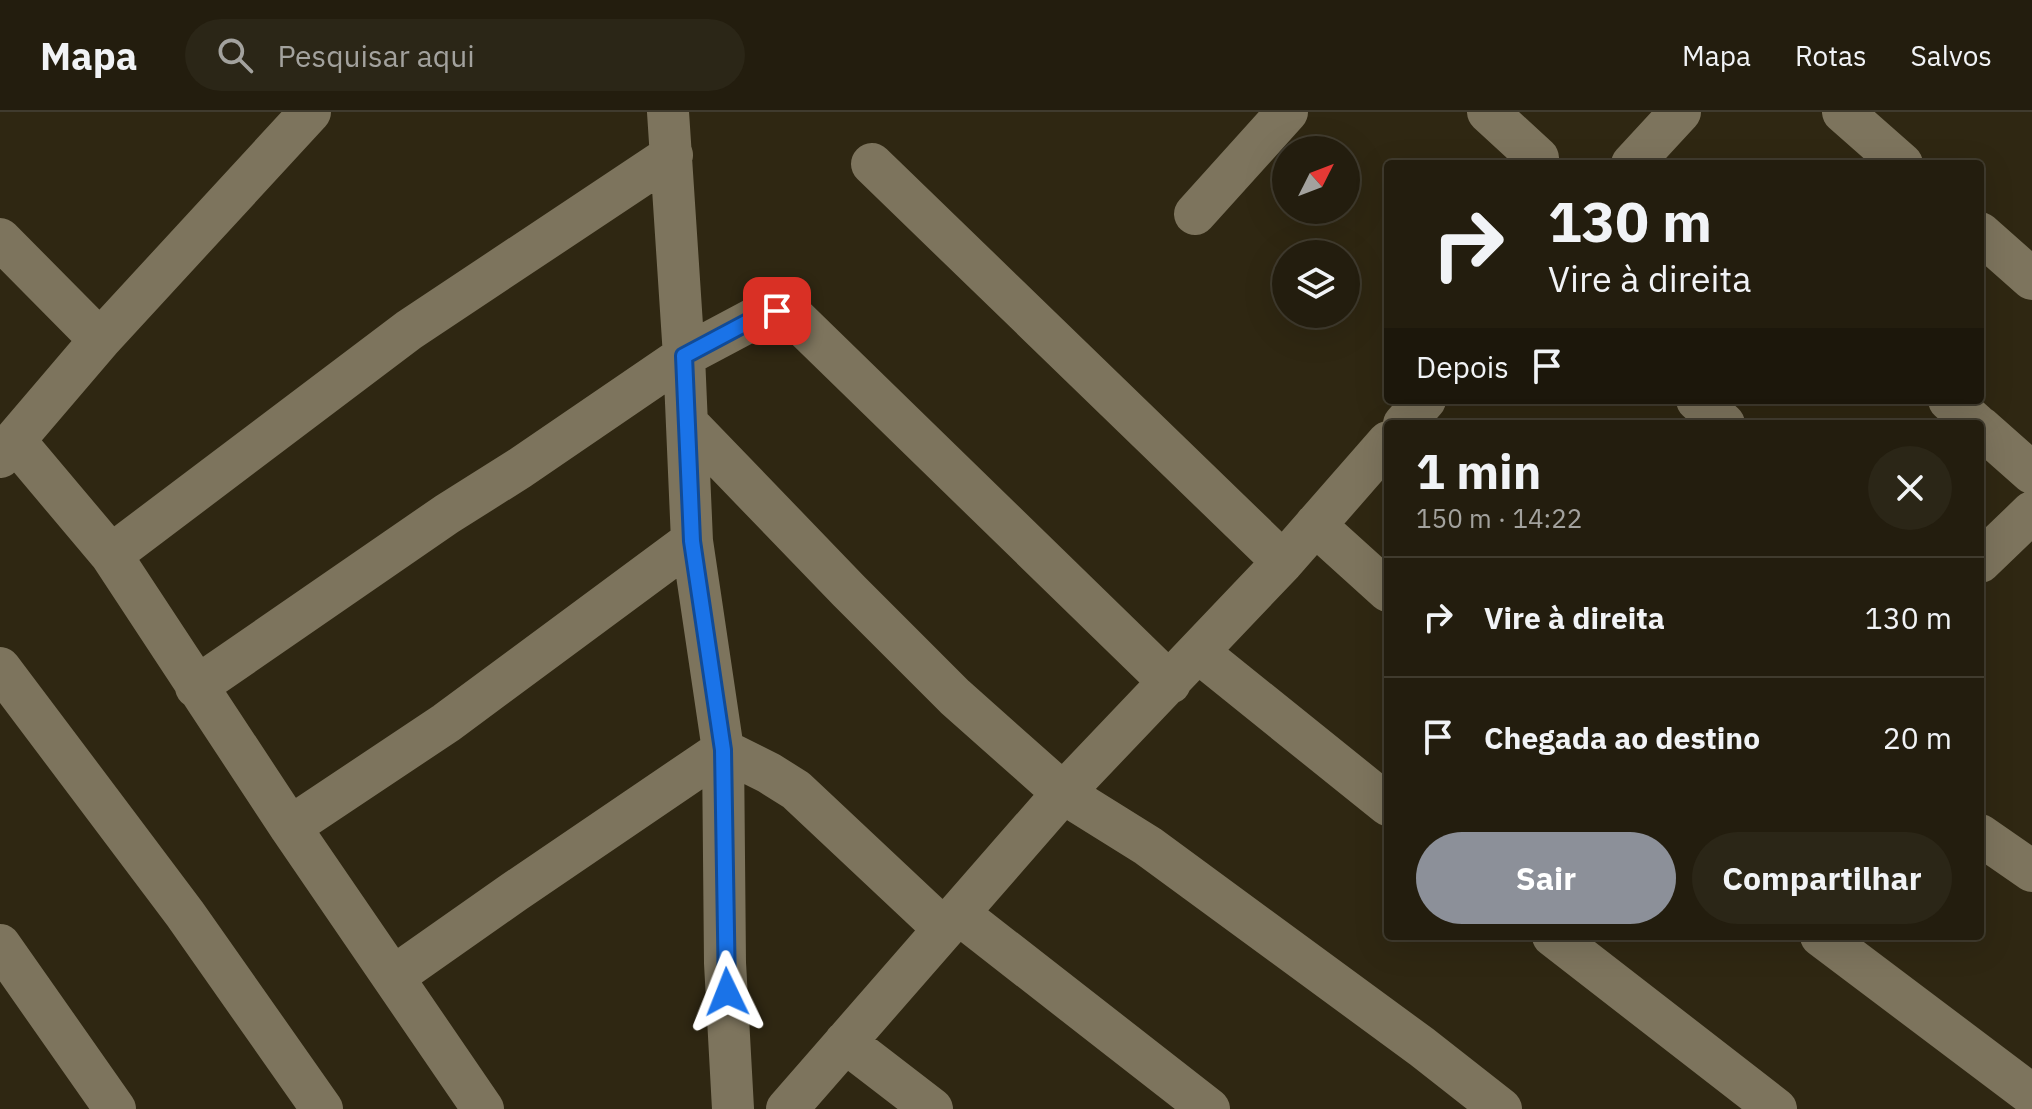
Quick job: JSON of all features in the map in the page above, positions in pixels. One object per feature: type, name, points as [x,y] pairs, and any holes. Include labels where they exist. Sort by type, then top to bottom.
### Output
[{"type":"street","points":[[310,112],[100,340],[8,449],[111,555],[290,827],[483,1109]]},
{"type":"street","points":[[668,112],[688,424],[692,541],[723,750],[725,963],[733,1109]]},
{"type":"street","points":[[1195,214],[1287,112]]},
{"type":"street","points":[[1488,112],[1538,158]]},
{"type":"street","points":[[1652,157],[1680,112]]},
{"type":"street","points":[[1843,112],[1897,160]]},
{"type":"street","points":[[111,555],[409,330],[672,155]]},
{"type":"street","points":[[872,164],[1283,562]]},
{"type":"street","points":[[1984,237],[2032,279]]},
{"type":"street","points":[[0,239],[100,340]]},
{"type":"street","points":[[196,687],[684,356],[761,315],[777,311],[792,315],[1170,683]]},
{"type":"street","points":[[1702,404],[1720,420]]},
{"type":"street","points":[[1953,404],[1971,420]]},
{"type":"street","points":[[688,424],[955,697],[1063,793],[1148,846],[1422,1047],[1501,1109]]},
{"type":"street","points":[[1984,431],[2032,473]]},
{"type":"street","points":[[787,1109],[1063,793],[1283,562],[1384,447]]},
{"type":"street","points":[[1984,558],[2032,512]]},
{"type":"street","points":[[1315,525],[1384,587]]},
{"type":"street","points":[[290,827],[446,723],[692,541]]},
{"type":"street","points":[[1198,652],[1384,802]]},
{"type":"street","points":[[0,668],[185,914],[322,1109]]},
{"type":"street","points":[[723,750],[796,790],[952,921],[1209,1109]]},
{"type":"street","points":[[393,977],[723,750]]},
{"type":"street","points":[[1984,838],[2032,871]]},
{"type":"street","points":[[1558,940],[1776,1109]]},
{"type":"street","points":[[1826,940],[2032,1095]]},
{"type":"street","points":[[0,945],[115,1109]]},
{"type":"street","points":[[845,1042],[932,1109]]},
{"type":"route","points":[[727,992],[723,750],[692,541],[684,356],[761,315],[777,311]]}]
